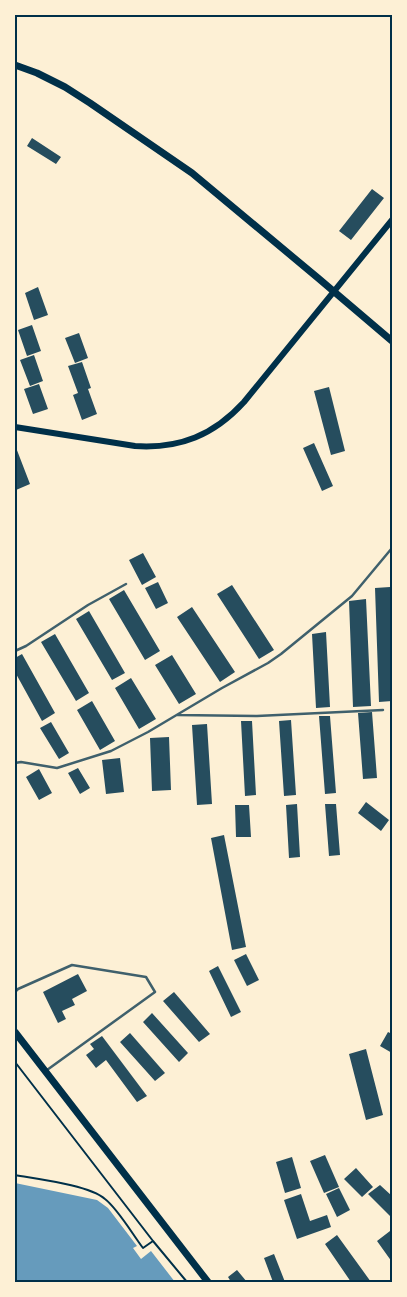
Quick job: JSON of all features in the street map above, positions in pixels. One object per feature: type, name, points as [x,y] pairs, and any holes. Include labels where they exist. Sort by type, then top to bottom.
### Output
[{"type":"main road","points":[[15,65],[37,73],[71,91],[192,173],[392,342]]},
{"type":"main road","points":[[15,427],[148,447],[174,445],[197,437],[218,426],[236,410],[392,220]]},
{"type":"main road","points":[[15,1032],[208,1282]]},
{"type":"lane","points":[[15,763],[21,762],[57,768],[111,750],[148,732],[281,654],[352,596],[392,548]]},
{"type":"lane","points":[[15,650],[26,646],[88,605],[126,584]]},
{"type":"lane","points":[[176,715],[257,716],[383,710]]},
{"type":"lane","points":[[15,992],[72,965],[146,977],[155,992],[45,1071]]},
{"type":"path","points":[[15,1062],[153,1241],[187,1282]]},
{"type":"path","points":[[15,1175],[78,1188],[105,1198],[143,1248],[153,1241]]},
{"type":"water","points":[[15,1183],[97,1200],[108,1208],[137,1246],[133,1248],[141,1259],[151,1251],[175,1282],[15,1282]]},
{"type":"building","points":[[32,138],[61,157],[56,164],[27,146]]},
{"type":"building","points":[[372,189],[384,198],[351,240],[339,231]]},
{"type":"building","points":[[38,287],[48,315],[34,320],[25,293]]},
{"type":"building","points":[[32,325],[41,351],[27,356],[18,330]]},
{"type":"building","points":[[79,333],[88,358],[75,363],[65,338]]},
{"type":"building","points":[[34,355],[43,381],[30,386],[20,360]]},
{"type":"building","points":[[82,362],[91,388],[88,389],[97,414],[82,420],[73,395],[78,393],[68,366]]},
{"type":"building","points":[[39,384],[48,409],[33,414],[24,389]]},
{"type":"building","points":[[329,387],[345,451],[331,455],[314,391]]},
{"type":"building","points":[[314,443],[333,486],[322,491],[303,448]]},
{"type":"building","points":[[15,445],[30,484],[16,490],[15,488]]},
{"type":"building","points":[[143,553],[156,577],[142,585],[129,560]]},
{"type":"building","points":[[158,582],[168,603],[156,609],[145,588]]},
{"type":"building","points":[[232,585],[274,650],[259,659],[217,594]]},
{"type":"building","points":[[390,587],[392,701],[379,702],[375,588]]},
{"type":"building","points":[[124,590],[160,651],[145,660],[109,599]]},
{"type":"building","points":[[366,599],[371,706],[353,707],[349,601]]},
{"type":"building","points":[[192,607],[235,672],[220,682],[177,617]]},
{"type":"building","points":[[89,611],[125,673],[112,680],[76,619]]},
{"type":"building","points":[[326,632],[330,707],[316,708],[312,634]]},
{"type":"building","points":[[55,634],[89,693],[76,701],[41,642]]},
{"type":"building","points":[[22,654],[55,713],[42,721],[15,672],[15,658]]},
{"type":"building","points":[[172,655],[196,694],[179,704],[155,665]]},
{"type":"building","points":[[131,678],[156,719],[139,729],[115,688]]},
{"type":"building","points":[[92,701],[115,741],[100,750],[77,710]]},
{"type":"building","points":[[372,712],[377,778],[363,779],[358,713]]},
{"type":"building","points":[[319,716],[330,716],[336,793],[325,794]]},
{"type":"building","points":[[291,720],[296,795],[284,796],[279,721]]},
{"type":"building","points":[[241,721],[252,721],[256,795],[245,796]]},
{"type":"building","points":[[51,722],[69,753],[59,759],[40,728]]},
{"type":"building","points":[[207,724],[212,804],[197,805],[192,725]]},
{"type":"building","points":[[169,737],[171,790],[152,791],[150,738]]},
{"type":"building","points":[[120,758],[124,792],[106,794],[102,760]]},
{"type":"building","points":[[78,768],[90,788],[80,794],[68,773]]},
{"type":"building","points":[[39,769],[52,793],[39,800],[26,777]]},
{"type":"building","points":[[366,802],[389,820],[381,831],[358,813]]},
{"type":"building","points":[[297,804],[300,857],[289,858],[286,805]]},
{"type":"building","points":[[325,804],[336,804],[340,855],[329,856]]},
{"type":"building","points":[[235,805],[249,805],[251,837],[236,837]]},
{"type":"building","points":[[224,835],[246,947],[232,950],[211,838]]},
{"type":"building","points":[[246,954],[259,980],[247,986],[234,960]]},
{"type":"building","points":[[218,966],[241,1012],[231,1017],[209,971]]},
{"type":"building","points":[[78,974],[87,991],[72,999],[75,1005],[62,1011],[66,1019],[58,1023],[43,992]]},
{"type":"building","points":[[174,992],[210,1034],[199,1042],[163,1001]]},
{"type":"building","points":[[152,1013],[188,1053],[179,1062],[143,1022]]},
{"type":"building","points":[[388,1032],[392,1034],[392,1053],[380,1046]]},
{"type":"building","points":[[130,1033],[165,1073],[155,1081],[120,1042]]},
{"type":"building","points":[[102,1036],[147,1096],[137,1102],[106,1060],[96,1068],[86,1055],[94,1049],[90,1044]]},
{"type":"building","points":[[366,1049],[383,1115],[366,1120],[349,1054]]},
{"type":"building","points":[[325,1155],[339,1187],[324,1193],[310,1161]]},
{"type":"building","points":[[292,1157],[301,1188],[285,1193],[276,1162]]},
{"type":"building","points":[[356,1168],[373,1187],[362,1197],[344,1179]]},
{"type":"building","points":[[380,1185],[392,1196],[392,1218],[368,1194]]},
{"type":"building","points":[[339,1188],[350,1210],[337,1217],[326,1194]]},
{"type":"building","points":[[301,1194],[310,1221],[327,1215],[331,1227],[297,1239],[284,1200]]},
{"type":"building","points":[[390,1231],[392,1233],[392,1262],[377,1241]]},
{"type":"building","points":[[337,1235],[371,1282],[351,1282],[325,1244]]},
{"type":"building","points":[[274,1254],[285,1282],[273,1282],[264,1258]]},
{"type":"building","points":[[237,1270],[247,1282],[231,1282],[228,1277]]}]
